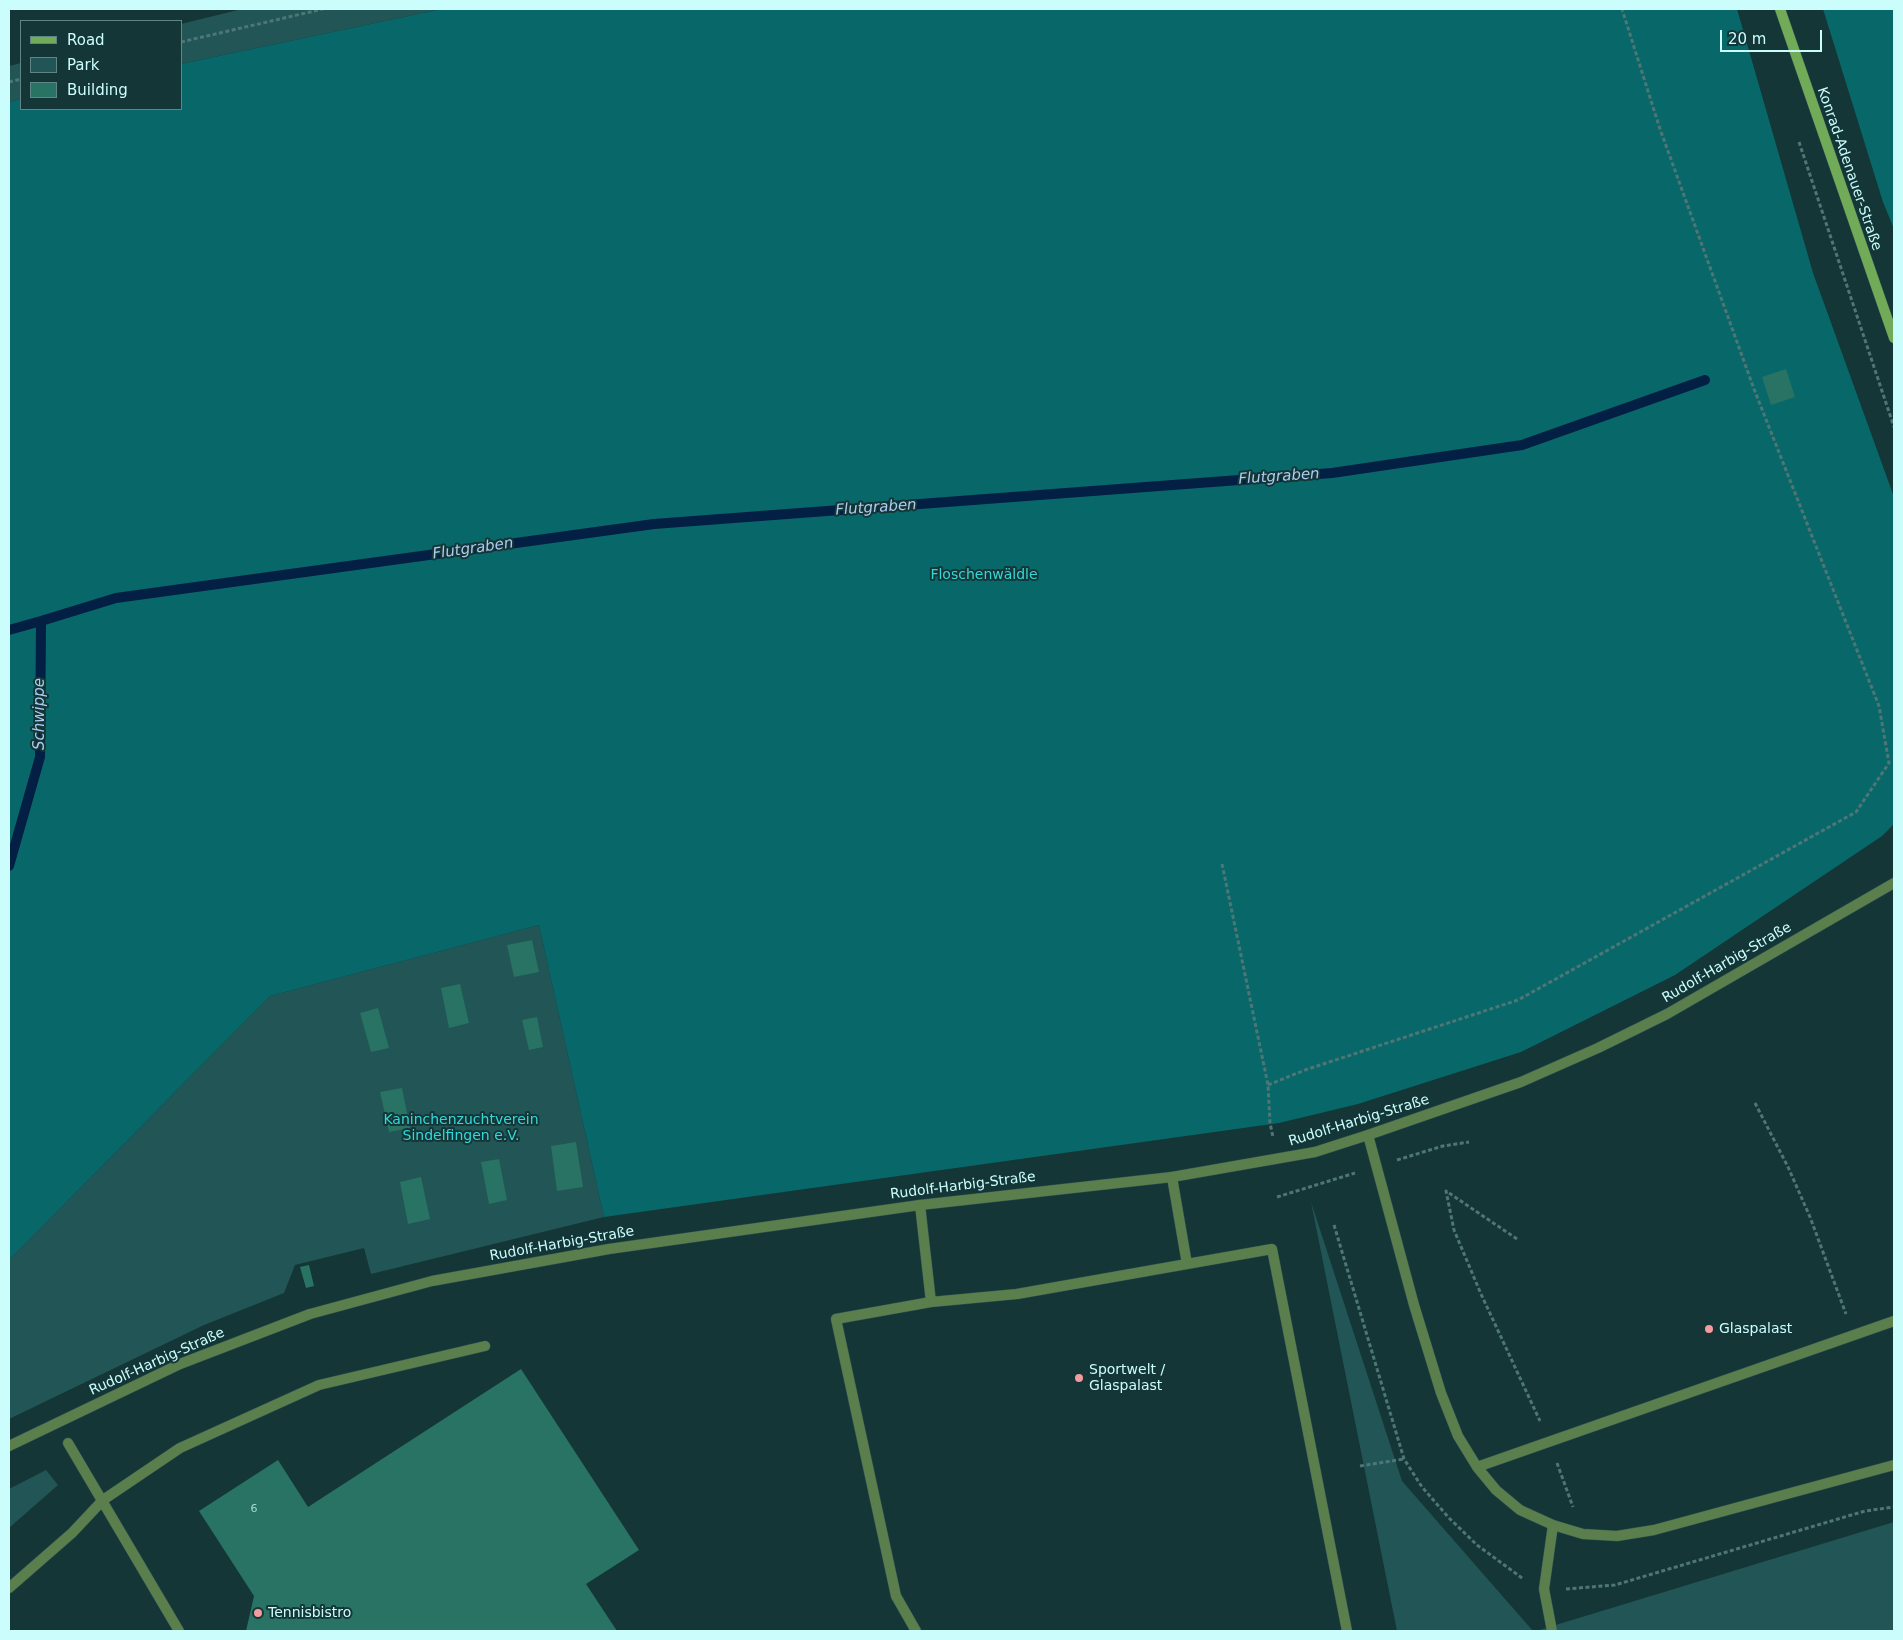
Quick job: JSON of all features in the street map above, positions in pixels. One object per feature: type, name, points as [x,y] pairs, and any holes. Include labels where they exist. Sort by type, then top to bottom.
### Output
[{"type":"main road","name":"Konrad-Adenauer-Straße","points":[[1780,9],[1894,338]]},
{"type":"street","name":"Rudolf-Harbig-Straße","points":[[9,1446],[189,1360],[310,1314],[432,1281],[609,1249],[920,1205],[1172,1177],[1315,1152],[1368,1136],[1521,1082],[1598,1048],[1667,1014],[1894,883]]},
{"type":"street","points":[[1368,1136],[1414,1305],[1441,1393],[1458,1436],[1477,1467],[1496,1490],[1520,1510],[1553,1525],[1583,1534],[1617,1536],[1654,1530],[1894,1466]]},
{"type":"street","points":[[1172,1177],[1187,1264]]},
{"type":"street","points":[[920,1205],[931,1302]]},
{"type":"street","points":[[916,1631],[896,1596],[836,1319],[931,1302],[1017,1294],[1272,1249],[1347,1631]]},
{"type":"street","points":[[1477,1467],[1894,1321]]},
{"type":"street","points":[[9,1588],[72,1533],[103,1500],[180,1448],[319,1385],[485,1346]]},
{"type":"street","points":[[68,1443],[180,1631]]},
{"type":"street","points":[[1552,1631],[1544,1588],[1553,1525]]},
{"type":"path","points":[[182,42],[323,9]]},
{"type":"path","points":[[1268,1085],[1304,1070],[1518,1000],[1856,812],[1889,763],[1879,706],[1754,389],[1660,129],[1622,9]]},
{"type":"path","points":[[1798,138],[1894,427]]},
{"type":"path","points":[[1222,864],[1268,1085],[1270,1123],[1279,1159]]},
{"type":"path","points":[[1756,1103],[1788,1167],[1810,1217],[1854,1335]]},
{"type":"path","points":[[1517,1239],[1446,1191],[1454,1230],[1493,1320],[1550,1442],[1583,1534]]},
{"type":"path","points":[[1334,1225],[1404,1459],[1422,1487],[1449,1518],[1477,1545],[1517,1575],[1544,1588],[1575,1589],[1615,1585],[1865,1511],[1894,1507]]},
{"type":"path","points":[[1360,1466],[1404,1459]]},
{"type":"green space","points":[[242,9],[442,9],[182,64],[182,24]]},
{"type":"green space","name":"Floschenwäldle","points":[[442,9],[1737,9],[1813,273],[1894,497],[1894,824],[1882,836],[1675,975],[1521,1052],[1358,1104],[1279,1123],[604,1217],[539,925],[270,996],[9,1260],[9,102],[20,99],[20,110],[182,110],[182,64]]},
{"type":"green space","points":[[1823,9],[1894,9],[1894,229],[1883,202]]},
{"type":"green space","points":[[20,63],[20,99],[9,102],[9,66]]},
{"type":"green space","name":"Kaninchenzuchtverein Sindelfingen e.V.","points":[[539,925],[604,1217],[371,1274],[364,1248],[295,1265],[284,1293],[204,1325],[9,1419],[9,1260],[270,996]]},
{"type":"green space","points":[[1311,1202],[1402,1481],[1533,1631],[1397,1631]]},
{"type":"green space","points":[[46,1470],[58,1485],[9,1528],[9,1489]]},
{"type":"green space","points":[[1894,1522],[1894,1631],[1536,1631]]},
{"type":"building","points":[[1786,369],[1795,397],[1771,405],[1762,377]]},
{"type":"building","points":[[532,940],[539,972],[514,977],[507,945]]},
{"type":"building","points":[[460,984],[469,1023],[449,1028],[441,988]]},
{"type":"building","points":[[378,1008],[389,1048],[371,1052],[360,1013]]},
{"type":"building","points":[[537,1017],[543,1047],[529,1050],[522,1020]]},
{"type":"building","points":[[402,1088],[410,1128],[389,1132],[380,1092]]},
{"type":"building","points":[[576,1142],[583,1187],[557,1191],[551,1146]]},
{"type":"building","points":[[499,1159],[507,1200],[489,1204],[481,1162]]},
{"type":"building","points":[[421,1177],[430,1219],[408,1224],[400,1182]]},
{"type":"building","points":[[309,1265],[314,1286],[306,1288],[300,1267]]},
{"type":"building","points":[[521,1369],[639,1550],[586,1584],[617,1631],[246,1631],[254,1596],[199,1511],[278,1460],[308,1507]]},
{"type":"waterway","name":"Flutgraben","points":[[41,621],[116,598],[654,524],[1332,473],[1522,445],[1705,380]]},
{"type":"waterway","name":"Schwippe","points":[[9,630],[41,621],[40,757],[9,866]]},
{"type":"place","name":"Glaspalast","points":[[1709,1329]]},
{"type":"place","name":"Sportwelt / Glaspalast","points":[[1079,1378]]},
{"type":"place","name":"Tennisbistro","points":[[258,1613]]}]
